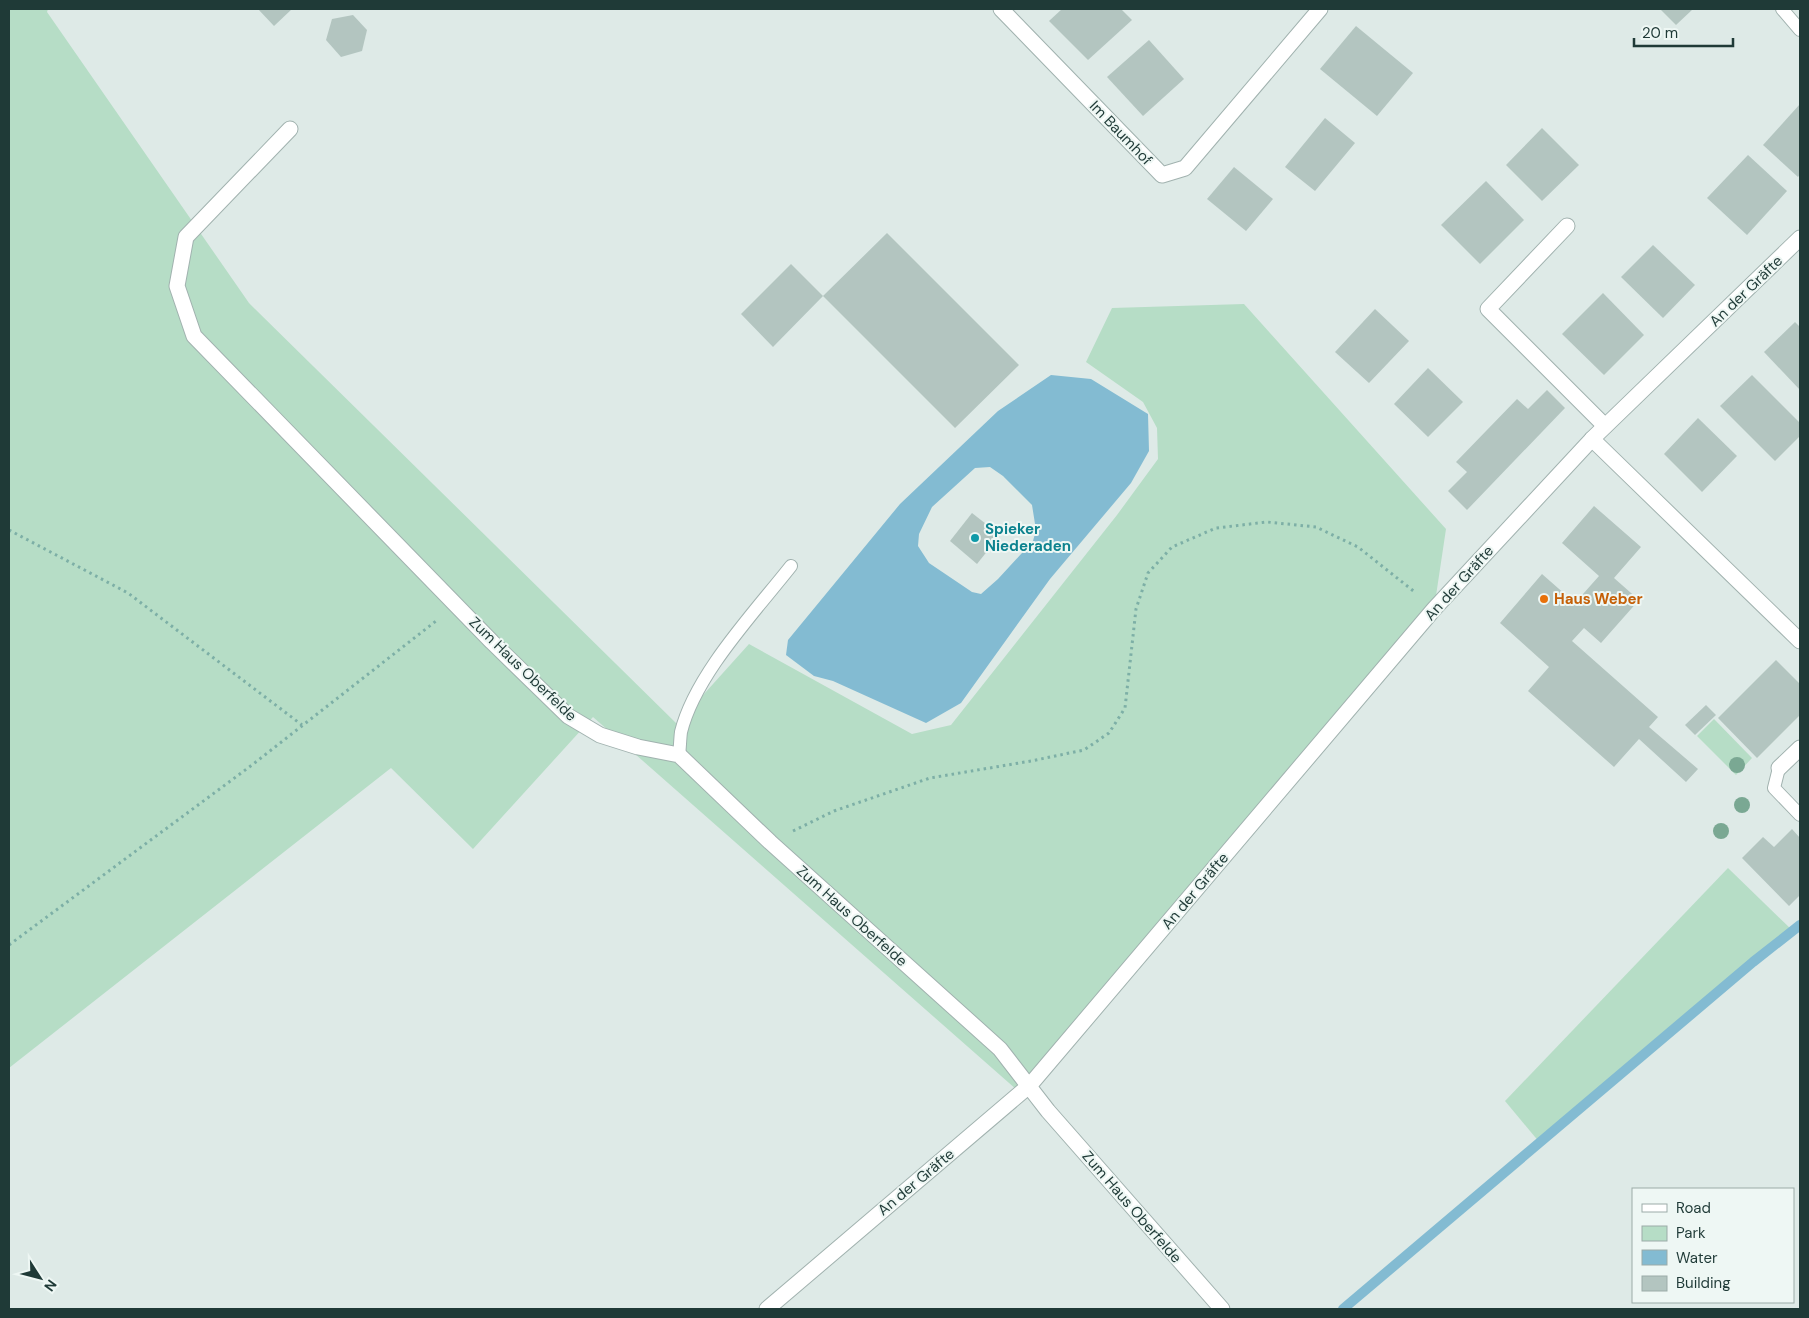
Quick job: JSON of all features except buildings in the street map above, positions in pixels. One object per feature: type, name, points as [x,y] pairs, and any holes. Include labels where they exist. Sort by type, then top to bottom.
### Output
[{"type":"street","name":"Im Baumhof","points":[[1001,9],[1162,175],[1185,168],[1320,9]]},
{"type":"street","name":"Zum Haus Oberfelde","points":[[290,129],[186,237],[178,286],[194,336],[456,605],[568,716],[600,735],[638,747],[679,755],[770,842],[1000,1049],[1030,1085],[1048,1111],[1222,1309]]},
{"type":"street","points":[[1567,226],[1488,309],[1605,426]]},
{"type":"street","name":"An der Gräfte","points":[[767,1309],[1030,1085],[1434,610],[1592,439],[1800,238]]},
{"type":"street","points":[[1592,439],[1800,642]]},
{"type":"street","points":[[1779,768],[1800,748]]},
{"type":"lane","points":[[1782,9],[1800,30]]},
{"type":"lane","points":[[679,755],[681,733],[690,709],[711,668],[791,566]]},
{"type":"lane","points":[[1779,768],[1774,788],[1800,815]]},
{"type":"path","points":[[770,842],[834,811],[930,778],[1084,750],[1109,733],[1125,708],[1136,609],[1148,573],[1172,547],[1216,528],[1267,522],[1316,527],[1358,547],[1404,582]]},
{"type":"path","points":[[9,530],[128,593],[302,726]]},
{"type":"path","points":[[9,945],[302,726],[456,605]]},
{"type":"green space","points":[[9,9],[48,9],[47,12],[249,303],[677,724],[749,644],[912,734],[951,725],[1117,515],[1158,459],[1157,428],[1143,402],[1086,362],[1112,308],[1244,304],[1446,529],[1434,609],[1017,1090],[593,717],[473,849],[391,768],[9,1068]]},
{"type":"green space","points":[[1714,719],[1752,758],[1736,775],[1697,736]]},
{"type":"green space","points":[[1728,868],[1793,931],[1540,1143],[1505,1101]]},
{"type":"water","points":[[1051,375],[1091,379],[1148,414],[1149,451],[1131,483],[1050,579],[961,703],[926,723],[833,681],[814,676],[786,655],[788,640],[900,504],[998,411]],"holes":[[[990,467],[1003,476],[1032,505],[1036,530],[1033,541],[998,579],[981,594],[972,592],[929,563],[918,546],[919,534],[932,507],[975,468]]]},
{"type":"waterway","points":[[1343,1309],[1753,962],[1800,925]]},
{"type":"place","name":"Spieker Niederaden","points":[[975,538]]},
{"type":"place","name":"Haus Weber","points":[[1544,599]]}]
